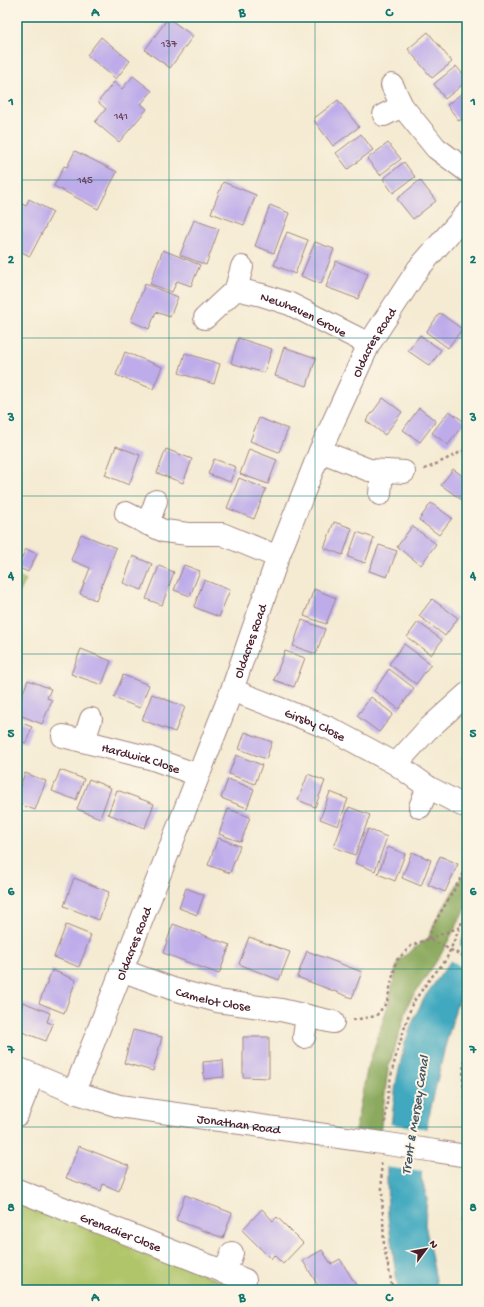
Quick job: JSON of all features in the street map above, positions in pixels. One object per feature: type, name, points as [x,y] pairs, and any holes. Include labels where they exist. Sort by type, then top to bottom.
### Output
[{"type":"street","points":[[392,85],[393,110],[436,148],[467,171]]},
{"type":"street","name":"Oldacres Road","points":[[74,1092],[232,690],[278,558],[320,451],[369,344],[418,269],[467,212]]},
{"type":"street","points":[[205,318],[236,289],[242,267]]},
{"type":"street","name":"Newhaven Grove","points":[[236,289],[290,304],[369,344]]},
{"type":"street","points":[[320,451],[369,470],[404,472]]},
{"type":"street","points":[[380,494],[382,471]]},
{"type":"street","points":[[148,524],[156,501]]},
{"type":"street","points":[[126,513],[164,531],[188,534],[222,534],[278,558]]},
{"type":"street","name":"Girsby Close","points":[[232,690],[329,728],[396,764],[424,797],[462,805]]},
{"type":"street","points":[[396,764],[427,730],[467,694]]},
{"type":"street","name":"Hardwick Close","points":[[84,741],[91,719]]},
{"type":"street","name":"Hardwick Close","points":[[63,736],[150,758],[198,775]]},
{"type":"street","name":"Camelot Close","points":[[121,970],[173,989],[217,1001],[281,1010],[306,1027],[333,1022]]},
{"type":"street","points":[[17,1115],[25,1071]]},
{"type":"street","name":"Jonathan Road","points":[[25,1071],[74,1092],[119,1106],[378,1152],[435,1151],[467,1156]]},
{"type":"street","name":"Grenadier Close","points":[[17,1190],[234,1269]]},
{"type":"path","points":[[404,472],[428,468],[467,449]]},
{"type":"path","points":[[428,939],[435,922],[467,868]]},
{"type":"path","points":[[385,1123],[392,1071],[412,1004],[429,980],[446,960],[467,910]]},
{"type":"path","points":[[333,1022],[349,1021],[376,1016],[386,1002],[396,961],[411,946],[460,926]]},
{"type":"path","points":[[428,939],[467,958]]},
{"type":"path","points":[[467,1042],[463,1068],[465,1098],[467,1103]]},
{"type":"path","points":[[378,1152],[384,1246],[393,1290]]},
{"type":"green space","points":[[17,575],[26,580],[17,597]]},
{"type":"green space","points":[[467,868],[467,906],[440,956],[409,1002],[388,1069],[380,1133],[355,1130],[367,1070],[388,1005],[398,961],[428,939],[435,922]]},
{"type":"green space","points":[[17,1196],[241,1290],[17,1290]]},
{"type":"water","name":"Trent & Mersey Canal","points":[[467,928],[467,963],[464,968],[465,986],[457,1004],[445,1047],[428,1120],[421,1177],[427,1198],[425,1224],[438,1290],[398,1290],[388,1217],[387,1179],[387,1160],[396,1083],[405,1043],[415,1016],[426,995],[461,944]]},
{"type":"pier","points":[[458,944],[467,949],[466,969],[449,960]]},
{"type":"pier","points":[[390,1124],[429,1129],[424,1172],[385,1167]]},
{"type":"building","points":[[168,18],[193,36],[170,68],[145,50]]},
{"type":"building","points":[[428,32],[452,62],[432,78],[408,49]]},
{"type":"building","points":[[101,37],[130,61],[116,79],[87,55]]},
{"type":"building","points":[[456,66],[467,81],[445,99],[434,84]]},
{"type":"building","points":[[133,76],[152,91],[141,104],[147,109],[119,142],[95,122],[106,109],[98,102],[114,82],[122,89]]},
{"type":"building","points":[[467,89],[467,115],[459,121],[447,105]]},
{"type":"building","points":[[338,100],[359,127],[333,146],[313,119]]},
{"type":"building","points":[[361,134],[373,150],[348,169],[336,153]]},
{"type":"building","points":[[388,143],[401,159],[380,175],[367,159]]},
{"type":"building","points":[[75,151],[117,172],[98,209],[54,186],[64,166],[67,167]]},
{"type":"building","points":[[404,162],[415,177],[393,193],[383,179]]},
{"type":"building","points":[[420,180],[436,201],[413,219],[397,199]]},
{"type":"building","points":[[223,182],[256,195],[244,225],[211,213]]},
{"type":"building","points":[[29,199],[53,212],[30,256],[17,250],[17,201],[26,206]]},
{"type":"building","points":[[270,205],[289,213],[274,253],[255,246]]},
{"type":"building","points":[[194,220],[219,229],[206,265],[180,255]]},
{"type":"building","points":[[287,232],[308,240],[295,274],[274,265]]},
{"type":"building","points":[[315,242],[334,249],[321,284],[301,276]]},
{"type":"building","points":[[163,250],[200,265],[191,286],[177,281],[172,292],[150,284]]},
{"type":"building","points":[[336,261],[368,274],[358,299],[326,287]]},
{"type":"building","points":[[145,284],[178,297],[170,317],[156,312],[149,329],[131,321]]},
{"type":"building","points":[[440,313],[462,329],[448,348],[426,332]]},
{"type":"building","points":[[420,335],[441,350],[430,366],[408,351]]},
{"type":"building","points":[[238,338],[272,349],[264,373],[231,363]]},
{"type":"building","points":[[284,347],[316,358],[307,386],[275,376]]},
{"type":"building","points":[[125,352],[162,367],[153,389],[116,375]]},
{"type":"building","points":[[185,353],[220,364],[214,384],[179,373]]},
{"type":"building","points":[[383,398],[402,412],[385,435],[366,421]]},
{"type":"building","points":[[419,408],[436,421],[420,442],[403,430]]},
{"type":"building","points":[[449,411],[465,422],[448,445],[432,433]]},
{"type":"building","points":[[259,418],[288,429],[279,452],[250,441]]},
{"type":"building","points":[[116,446],[140,455],[129,485],[105,475]]},
{"type":"building","points":[[166,449],[192,459],[183,483],[157,473]]},
{"type":"building","points":[[249,449],[277,460],[268,484],[240,474]]},
{"type":"building","points":[[214,459],[236,467],[230,482],[208,474]]},
{"type":"building","points":[[453,469],[467,479],[467,494],[462,500],[441,485]]},
{"type":"building","points":[[239,478],[266,489],[254,519],[227,508]]},
{"type":"building","points":[[431,503],[452,518],[439,535],[419,520]]},
{"type":"building","points":[[334,522],[352,528],[343,555],[324,548]]},
{"type":"building","points":[[412,526],[436,544],[421,565],[397,547]]},
{"type":"building","points":[[357,532],[374,538],[365,563],[348,557]]},
{"type":"building","points":[[81,534],[116,548],[96,600],[80,594],[90,568],[71,560]]},
{"type":"building","points":[[379,545],[397,551],[387,577],[369,571]]},
{"type":"building","points":[[26,549],[37,554],[28,572],[17,567]]},
{"type":"building","points":[[133,556],[152,564],[142,590],[123,583]]},
{"type":"building","points":[[184,565],[200,571],[190,596],[174,590]]},
{"type":"building","points":[[159,566],[174,572],[162,605],[146,599]]},
{"type":"building","points":[[204,580],[230,590],[219,617],[194,607]]},
{"type":"building","points":[[314,589],[336,598],[326,624],[304,616]]},
{"type":"building","points":[[432,599],[458,618],[445,636],[419,616]]},
{"type":"building","points":[[302,620],[325,629],[316,654],[293,646]]},
{"type":"building","points":[[418,622],[442,640],[431,655],[407,637]]},
{"type":"building","points":[[404,644],[431,664],[416,684],[389,664]]},
{"type":"building","points":[[81,649],[111,661],[102,685],[71,674]]},
{"type":"building","points":[[285,651],[305,658],[294,687],[274,680]]},
{"type":"building","points":[[389,669],[414,688],[399,709],[374,691]]},
{"type":"building","points":[[123,675],[149,685],[140,708],[114,698]]},
{"type":"building","points":[[28,680],[51,689],[47,698],[52,700],[42,724],[17,714],[17,707]]},
{"type":"building","points":[[152,694],[185,707],[175,732],[142,720]]},
{"type":"building","points":[[371,697],[393,714],[379,732],[357,716]]},
{"type":"building","points":[[17,721],[32,727],[26,743],[19,741],[17,746]]},
{"type":"building","points":[[245,732],[272,742],[266,759],[239,749]]},
{"type":"building","points":[[467,751],[467,761],[462,758]]},
{"type":"building","points":[[236,755],[262,765],[255,784],[229,774]]},
{"type":"building","points":[[60,770],[84,779],[76,800],[52,791]]},
{"type":"building","points":[[25,773],[46,781],[35,810],[17,803],[17,794]]},
{"type":"building","points":[[308,774],[325,781],[315,807],[298,800]]},
{"type":"building","points":[[89,779],[111,788],[100,818],[77,809]]},
{"type":"building","points":[[228,779],[254,789],[247,808],[221,798]]},
{"type":"building","points":[[117,790],[154,804],[145,828],[108,814]]},
{"type":"building","points":[[330,792],[348,799],[338,826],[320,819]]},
{"type":"building","points":[[349,807],[370,815],[355,855],[334,847]]},
{"type":"building","points":[[228,809],[250,817],[241,842],[219,834]]},
{"type":"building","points":[[368,829],[387,837],[375,871],[355,863]]},
{"type":"building","points":[[218,838],[240,846],[230,873],[208,865]]},
{"type":"building","points":[[388,847],[405,854],[395,881],[378,874]]},
{"type":"building","points":[[412,852],[431,860],[421,886],[402,878]]},
{"type":"building","points":[[440,856],[458,864],[445,892],[428,885]]},
{"type":"building","points":[[74,878],[109,892],[99,920],[64,906]]},
{"type":"building","points":[[186,888],[204,895],[197,915],[179,908]]},
{"type":"building","points":[[173,924],[230,945],[219,974],[163,953]]},
{"type":"building","points":[[66,925],[91,935],[79,967],[54,957]]},
{"type":"building","points":[[249,937],[290,952],[279,980],[239,964]]},
{"type":"building","points":[[307,951],[362,972],[352,998],[297,977]]},
{"type":"building","points":[[52,970],[76,980],[64,1013],[39,1003]]},
{"type":"building","points":[[23,1002],[50,1013],[47,1022],[53,1024],[46,1041],[17,1030],[17,1017]]},
{"type":"building","points":[[133,1030],[162,1037],[153,1071],[124,1063]]},
{"type":"building","points":[[243,1037],[269,1037],[269,1078],[243,1077]]},
{"type":"building","points":[[223,1060],[224,1077],[204,1079],[203,1062]]},
{"type":"building","points":[[79,1146],[129,1166],[119,1191],[103,1184],[101,1191],[66,1178]]},
{"type":"building","points":[[185,1195],[232,1213],[223,1238],[176,1220]]},
{"type":"building","points":[[262,1209],[273,1221],[277,1217],[303,1243],[283,1264],[274,1255],[271,1259],[242,1230]]},
{"type":"building","points":[[467,1218],[467,1239],[466,1239],[462,1219]]},
{"type":"building","points":[[322,1250],[331,1264],[340,1259],[359,1290],[321,1290],[303,1261]]}]
